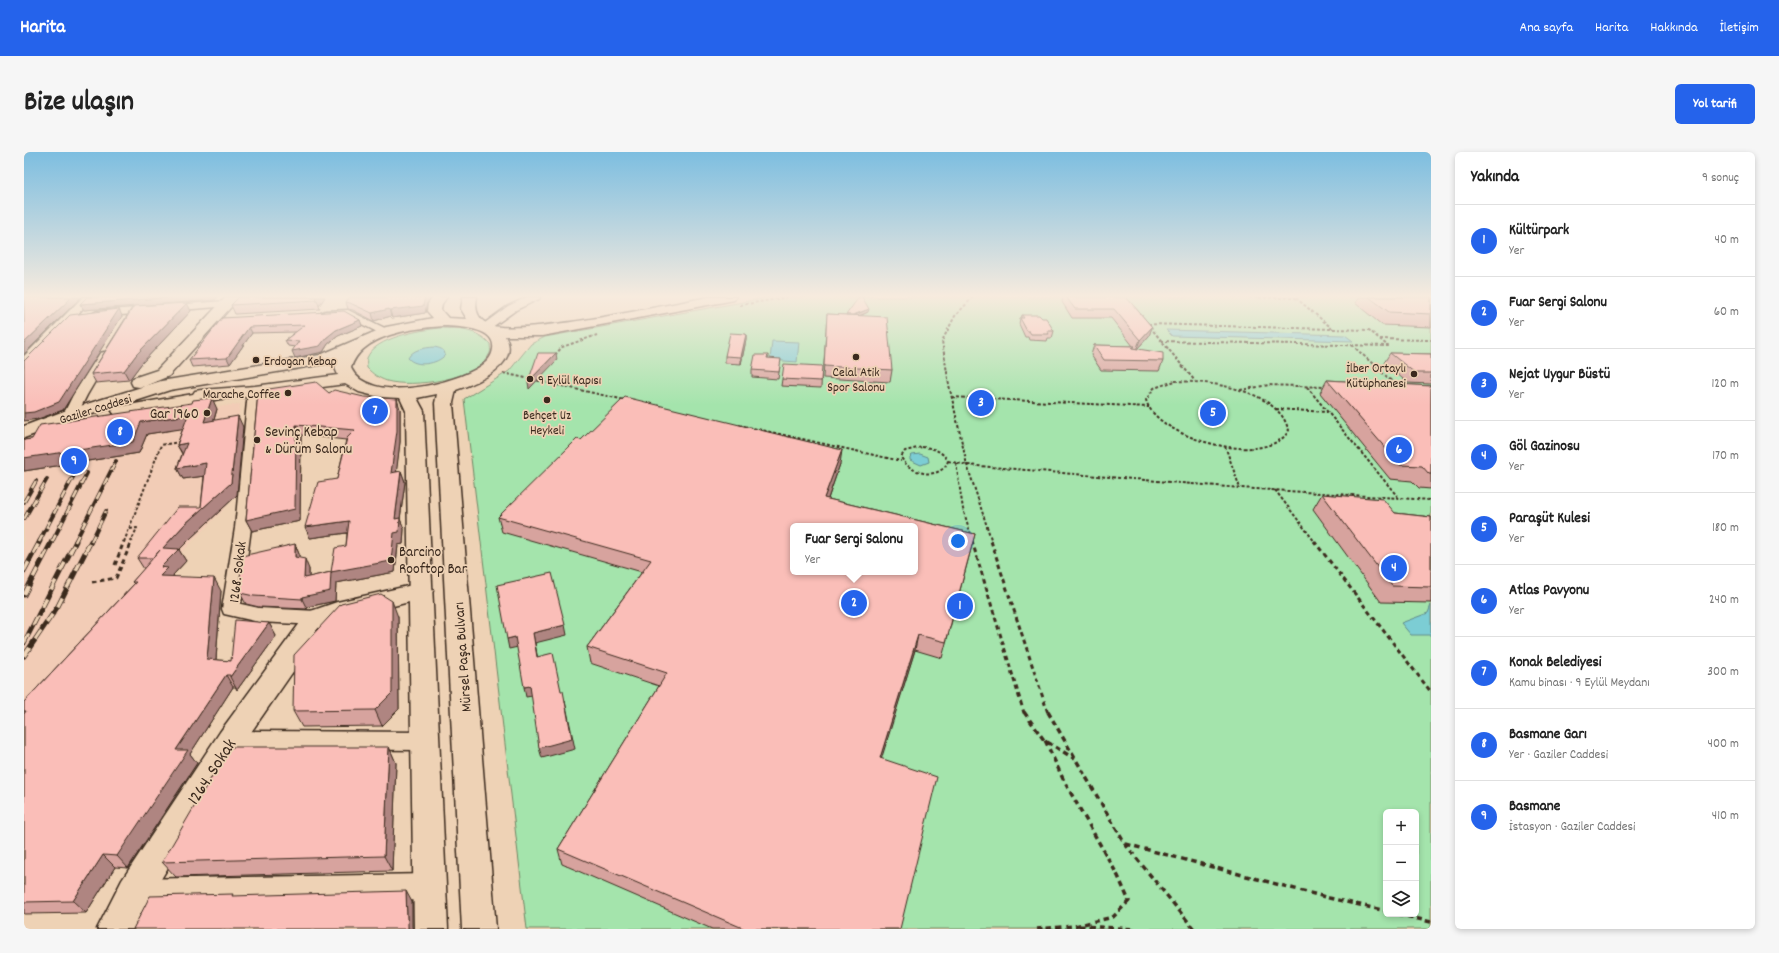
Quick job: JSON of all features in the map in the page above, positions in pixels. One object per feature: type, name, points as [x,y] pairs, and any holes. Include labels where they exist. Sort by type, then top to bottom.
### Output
[{"type":"main road","points":[[200,333],[165,379],[174,393],[188,396],[214,395],[349,379]]},
{"type":"main road","name":"Gaziler Caddesi","points":[[29,428],[89,410],[165,379],[324,359],[382,333]]},
{"type":"main road","points":[[491,333],[501,342],[502,348],[500,355]]},
{"type":"main road","points":[[358,345],[347,357],[343,368],[349,379],[358,385],[371,390],[406,393],[448,386],[470,379],[487,369],[500,355],[532,338],[547,333]]},
{"type":"main road","name":"Mürsel Paşa Bulvarı","points":[[448,386],[444,403],[471,786],[479,929]]},
{"type":"main road","points":[[406,393],[415,411],[432,929]]},
{"type":"main road","name":"Gaziler Caddesi","points":[[24,438],[59,424],[83,418],[214,395]]},
{"type":"main road","name":"1268. Sokak","points":[[317,618],[337,611],[421,591]]},
{"type":"main road","name":"1264. Sokak","points":[[114,929],[134,892],[230,740],[317,618]]},
{"type":"street","points":[[24,363],[52,333]]},
{"type":"street","points":[[31,342],[45,340]]},
{"type":"street","points":[[70,415],[80,394],[113,343]]},
{"type":"street","name":"1268. Sokak","points":[[255,391],[242,528],[231,609],[259,615],[317,618]]},
{"type":"street","points":[[230,740],[426,741]]},
{"type":"street","points":[[134,892],[430,887]]},
{"type":"path","points":[[946,333],[942,341],[952,397],[967,465],[1046,709],[1125,844],[1194,929]]},
{"type":"path","points":[[1156,333],[1195,381]]},
{"type":"path","points":[[1162,341],[1388,346],[1372,333]]},
{"type":"path","points":[[552,358],[562,347],[604,334]]},
{"type":"path","points":[[1379,339],[1431,340]]},
{"type":"path","points":[[1351,345],[1398,386]]},
{"type":"path","points":[[487,369],[633,402]]},
{"type":"path","points":[[533,380],[538,374]]},
{"type":"path","points":[[1175,381],[1195,381],[1217,384],[1239,390],[1259,398],[1276,408],[1286,420],[1289,430],[1283,440],[1270,446],[1225,446],[1178,432],[1161,421],[1148,407],[1146,400],[1150,391],[1160,385],[1175,381]]},
{"type":"path","points":[[1239,390],[1270,385],[1329,388]]},
{"type":"path","points":[[1307,386],[1398,498]]},
{"type":"path","points":[[952,397],[1148,407]]},
{"type":"path","points":[[1276,408],[1327,412]]},
{"type":"path","points":[[732,424],[901,461],[904,465],[914,471],[929,474],[946,468],[948,461]]},
{"type":"path","points":[[115,565],[161,446],[186,442]]},
{"type":"path","points":[[1225,446],[1240,488]]},
{"type":"path","points":[[901,461],[902,454],[905,451],[920,447],[938,451],[943,454],[948,461],[967,465],[1240,488],[1431,500]]},
{"type":"path","points":[[956,463],[963,509],[1010,670],[1025,715],[1044,740],[1064,781],[1118,876],[1129,901],[1113,917],[1075,926]]},
{"type":"path","points":[[1274,490],[1431,692]]},
{"type":"path","points":[[92,582],[116,578],[137,528],[130,529]]},
{"type":"path","points":[[1044,740],[1076,760]]},
{"type":"path","points":[[1125,844],[1329,898],[1383,910]]},
{"type":"path","points":[[1410,917],[1431,922]]},
{"type":"path","points":[[1037,929],[1075,926],[1135,929]]},
{"type":"shaded area","points":[[240,404],[227,506],[24,712],[24,443],[196,410]]},
{"type":"green space","points":[[410,333],[474,333],[479,335],[490,344],[490,353],[483,362],[473,370],[459,376],[443,380],[398,383],[381,379],[367,368],[367,358],[379,345],[399,336]]},
{"type":"green space","points":[[566,333],[1431,333],[1431,929],[527,929],[464,399],[509,371],[531,344],[545,337]]},
{"type":"water","points":[[1169,333],[1283,333],[1345,335],[1353,341],[1172,336]]},
{"type":"water","points":[[772,341],[799,342],[797,362],[770,360]]},
{"type":"water","points":[[434,347],[441,349],[445,353],[442,358],[437,361],[421,364],[408,358],[416,351]]},
{"type":"water","points":[[920,454],[928,457],[929,462],[921,465],[910,460],[912,455]]},
{"type":"water","points":[[1431,605],[1431,635],[1411,635],[1401,623],[1428,613]]},
{"type":"building","points":[[24,333],[34,333],[24,343]]},
{"type":"building","points":[[52,333],[103,333],[59,402],[34,412],[24,413],[24,361]]},
{"type":"building","points":[[117,333],[157,333],[136,355],[124,371],[91,374]]},
{"type":"building","points":[[210,333],[245,333],[227,358],[189,360]]},
{"type":"building","points":[[294,333],[332,333],[320,346],[292,351],[299,341],[285,340]]},
{"type":"building","points":[[730,333],[746,334],[741,357],[725,356]]},
{"type":"building","name":"Celal Atik Spor Salonu","points":[[826,333],[889,333],[892,370],[824,366]]},
{"type":"building","points":[[1031,333],[1049,334],[1031,334]]},
{"type":"building","points":[[1134,333],[1146,333],[1140,340]]},
{"type":"building","points":[[1094,345],[1135,346],[1132,348],[1163,353],[1163,361],[1104,360]]},
{"type":"building","points":[[538,353],[556,353],[528,382]]},
{"type":"building","points":[[1390,353],[1431,354],[1431,373],[1415,373]]},
{"type":"building","points":[[755,355],[768,355],[767,358],[781,359],[779,372],[752,370]]},
{"type":"building","points":[[784,364],[822,366],[821,381],[782,379]]},
{"type":"building","points":[[1327,380],[1431,386],[1431,474],[1429,474],[1422,466],[1400,465]]},
{"type":"building","points":[[316,382],[329,393],[334,390],[364,397],[397,399],[397,431],[391,473],[401,471],[395,519],[400,518],[399,532],[394,533],[391,561],[331,572],[335,548],[346,546],[349,521],[305,527],[318,482],[337,479],[347,438],[355,430],[296,425],[295,509],[246,520],[258,393],[262,390]]},
{"type":"building","points":[[625,397],[842,450],[824,498],[975,534],[946,642],[918,635],[880,758],[937,777],[900,929],[745,929],[558,849],[667,673],[587,647],[651,560],[498,517],[577,439],[581,440]]},
{"type":"building","points":[[212,398],[204,422],[238,416],[231,483],[185,524],[163,548],[179,549],[161,567],[168,568],[160,576],[214,578],[207,659],[231,661],[235,620],[269,623],[230,677],[230,675],[226,675],[176,750],[188,750],[117,856],[103,855],[73,901],[24,902],[24,714],[26,711],[24,711],[24,702],[136,582],[132,582],[153,558],[137,558],[178,507],[201,507],[206,463],[177,468],[187,443],[177,445],[188,415],[141,422],[133,442],[24,458],[24,440],[32,439],[40,425],[192,403],[193,400]]},
{"type":"building","points":[[1322,494],[1383,499],[1395,513],[1431,517],[1431,587],[1392,586]]},
{"type":"building","points":[[295,544],[295,557],[305,559],[304,578],[331,572],[330,591],[302,597],[302,599],[254,596],[240,593],[242,556]]},
{"type":"building","points":[[552,573],[565,625],[533,633],[537,657],[553,653],[561,691],[563,691],[572,739],[539,748],[530,686],[524,687],[515,637],[507,639],[497,585]]},
{"type":"building","points":[[381,594],[392,601],[392,693],[375,710],[293,711],[294,655],[341,604]]},
{"type":"building","points":[[229,747],[389,747],[384,856],[162,862]]},
{"type":"building","points":[[406,891],[408,929],[133,929],[150,896],[233,894],[232,896]]},
{"type":"railway","points":[[75,542],[116,461]]},
{"type":"railway","points":[[52,542],[87,473]]},
{"type":"railway","points":[[39,542],[74,475]]},
{"type":"railway","points":[[24,519],[47,479]]},
{"type":"railway","points":[[24,502],[36,481]]},
{"type":"railway","points":[[91,542],[106,511]]},
{"type":"railway","points":[[24,571],[40,541]]},
{"type":"railway","points":[[24,595],[52,541]]},
{"type":"railway","points":[[24,643],[76,541]]},
{"type":"railway","points":[[24,656],[58,606],[91,541]]},
{"type":"place","name":"Celal Atik Spor Salonu","points":[[856,357]]},
{"type":"place","name":"Erdogan Kebap","points":[[256,360]]},
{"type":"place","name":"İlber Ortaylı Kütüphanesi","points":[[1414,374]]},
{"type":"place","name":"9 Eylül Kapısı","points":[[530,379]]},
{"type":"place","name":"Marache Coffee","points":[[288,393]]},
{"type":"place","name":"Behçet Uz Heykeli","points":[[547,400]]},
{"type":"place","name":"Nejat Uygur Büstü","points":[[981,403]]},
{"type":"place","name":"Konak Belediyesi","points":[[375,411]]},
{"type":"place","name":"Gar 1960","points":[[207,413]]},
{"type":"place","name":"Paraşüt Kulesi","points":[[1213,413]]},
{"type":"place","name":"Basmane Garı","points":[[120,432]]},
{"type":"place","name":"Sevinç Kebap & Dürüm Salonu","points":[[257,440]]},
{"type":"place","name":"Atlas Pavyonu","points":[[1399,450]]},
{"type":"place","name":"Basmane","points":[[74,461]]},
{"type":"place","name":"Barcino Rooftop Bar","points":[[391,560]]},
{"type":"place","name":"Göl Gazinosu","points":[[1394,568]]},
{"type":"place","name":"Fuar Sergi Salonu","points":[[854,603]]},
{"type":"place","name":"Kültürpark","points":[[960,606]]}]
